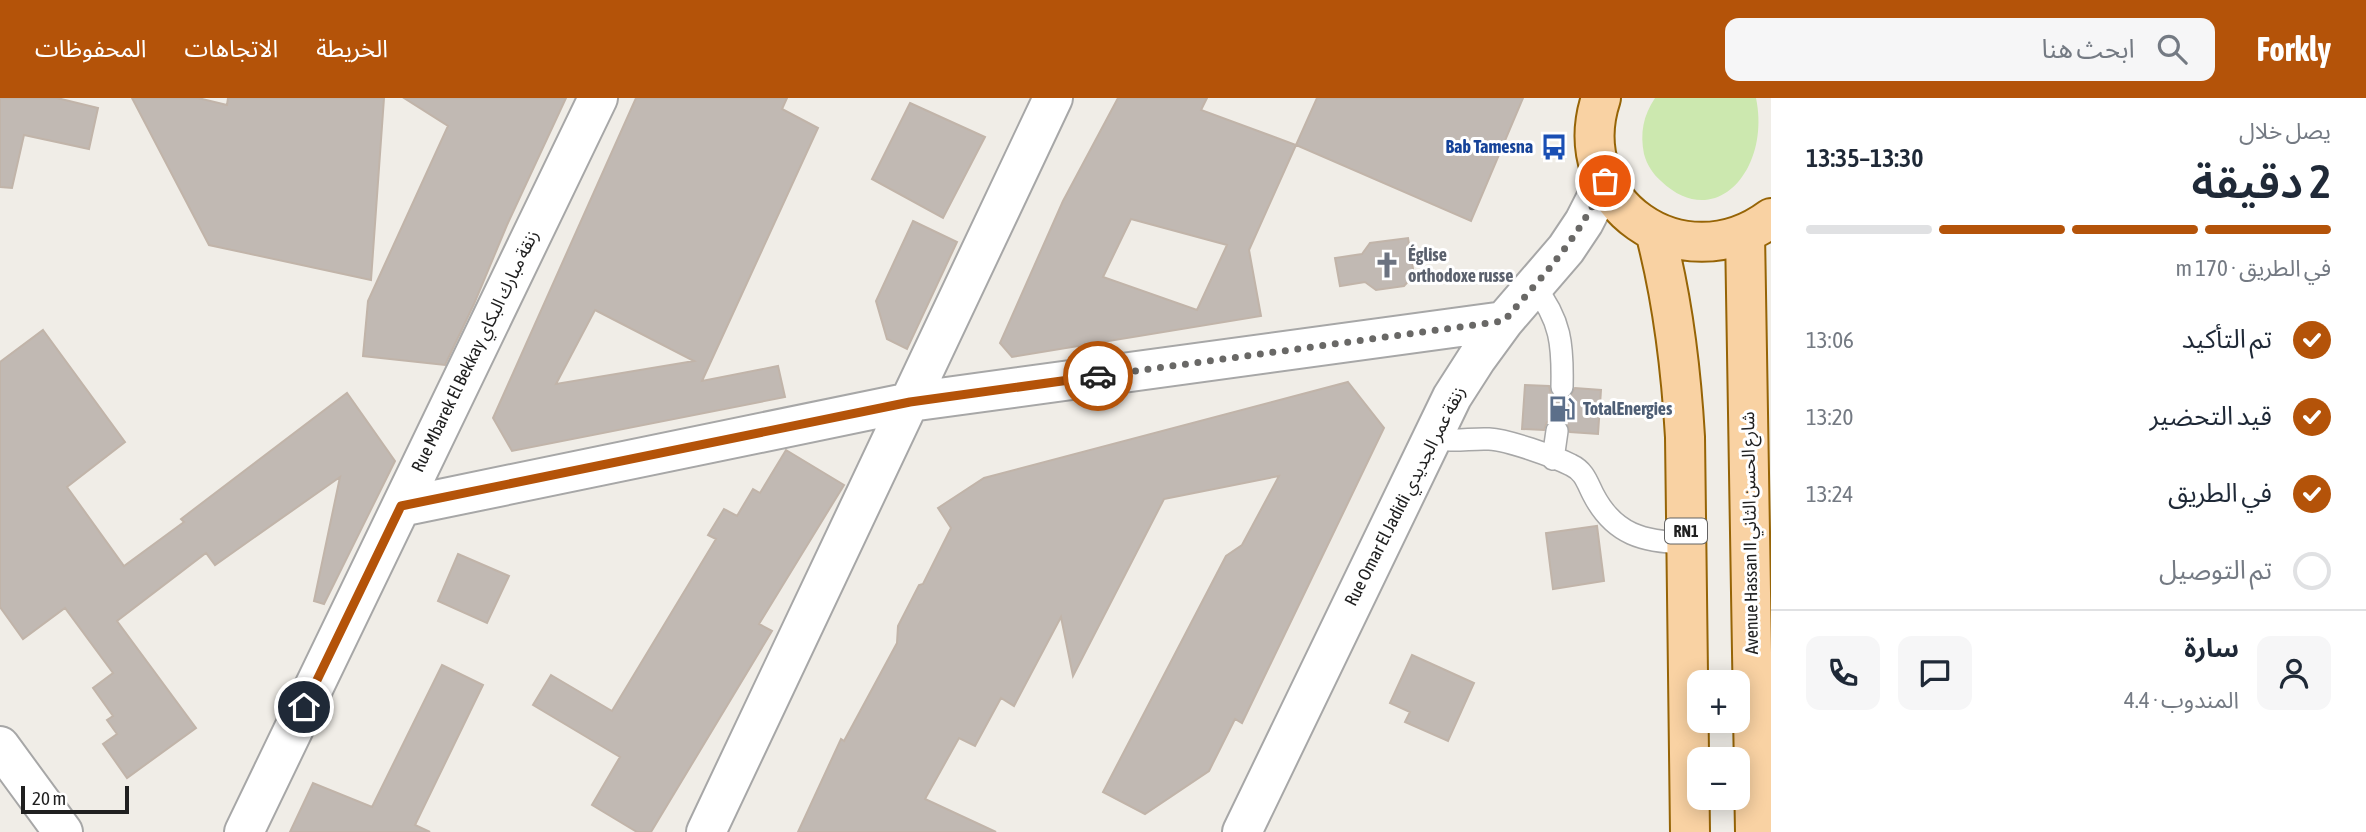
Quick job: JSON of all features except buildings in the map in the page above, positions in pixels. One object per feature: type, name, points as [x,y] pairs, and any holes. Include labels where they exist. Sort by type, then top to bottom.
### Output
[{"type":"main road","points":[[1601,98],[1595,135],[1597,159],[1605,181],[1618,202],[1635,219],[1655,232],[1678,241],[1702,243],[1725,241],[1758,226]]},
{"type":"main road","name":"Avenue Hassan II شارع الحسن الثاني","points":[[1755,832],[1758,226]]},
{"type":"main road","name":"RN1","points":[[1655,232],[1675,323],[1685,438],[1690,832]]},
{"type":"street","name":"Rue Mbarek El Bekkay زنقة مبارك البكاي","points":[[244,832],[598,98]]},
{"type":"street","points":[[706,832],[1053,98]]},
{"type":"street","name":"Rue Omar El Jadidi زنقة عمر الجديدي","points":[[1242,832],[1431,437],[1477,358],[1504,321],[1566,249],[1584,222],[1605,181]]},
{"type":"street","points":[[401,506],[910,402],[1504,321]]},
{"type":"street","points":[[0,746],[63,832]]},
{"type":"lane","points":[[1534,286],[1547,302],[1561,338],[1562,387]]},
{"type":"lane","points":[[1553,459],[1557,431]]},
{"type":"lane","points":[[1431,437],[1447,441],[1499,440],[1574,466],[1582,472],[1609,518],[1625,530],[1639,538],[1656,542],[1686,543]]},
{"type":"green space","points":[[1655,98],[1756,98],[1758,124],[1755,149],[1747,170],[1734,186],[1719,197],[1701,200],[1681,195],[1655,175],[1645,158],[1642,139],[1645,118]]},
{"type":"way so far","points":[[1098,376],[1504,321],[1566,249],[1584,222],[1605,181]]},
{"type":"place","name":"Bab Tamesna","points":[[1554,147]]},
{"type":"place","name":"Église orthodoxe russe","points":[[1387,265]]},
{"type":"place","name":"TotalEnergies","points":[[1562,409]]},
{"type":"route","points":[[304,707],[401,506],[910,402],[1098,376]]}]
